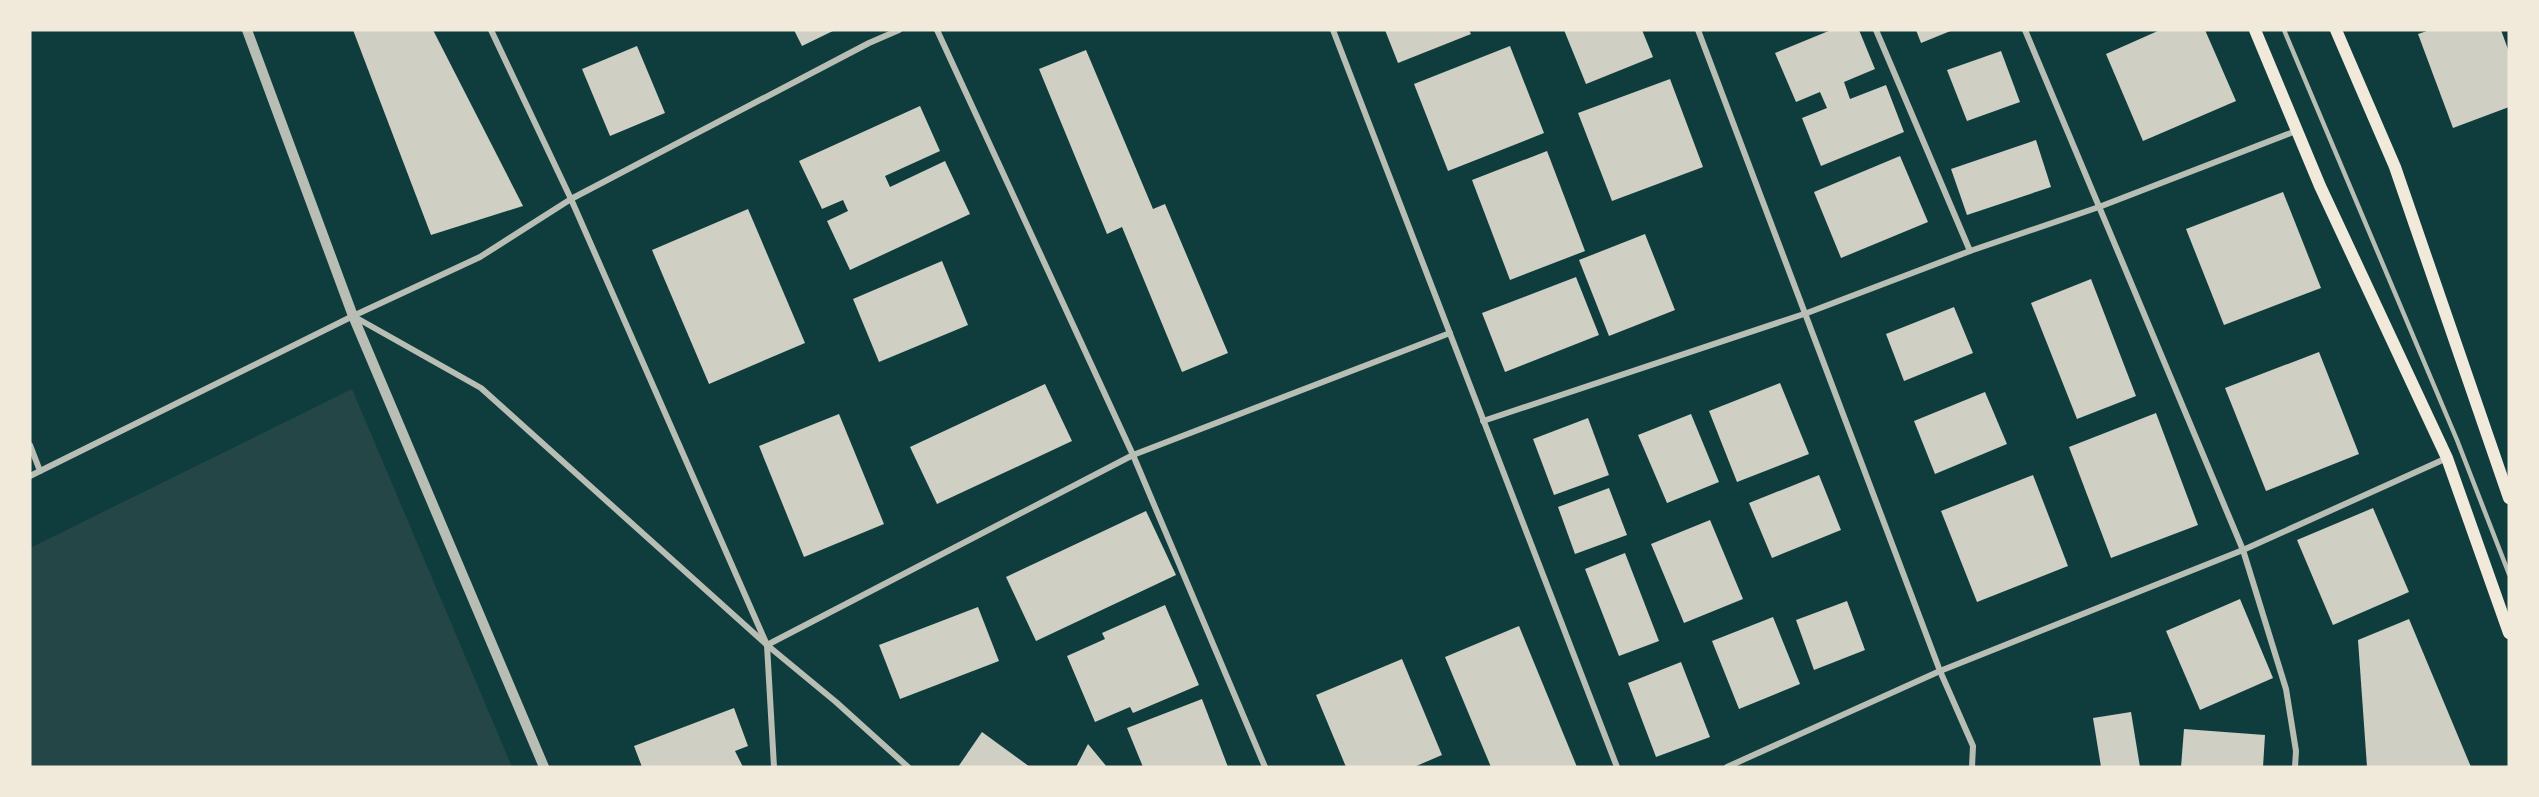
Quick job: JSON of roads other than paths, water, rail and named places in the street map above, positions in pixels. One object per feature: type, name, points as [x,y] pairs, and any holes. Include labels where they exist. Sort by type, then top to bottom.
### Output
[{"type":"main road","points":[[2255,30],[2320,186],[2446,458],[2509,633]]},
{"type":"main road","points":[[2336,30],[2395,167],[2509,498]]},
{"type":"street","points":[[247,30],[353,316],[544,767]]},
{"type":"street","points":[[491,30],[571,199],[767,645],[774,767]]},
{"type":"street","points":[[30,476],[353,316],[480,257],[571,199],[859,48],[899,30]]},
{"type":"street","points":[[937,30],[1133,455],[1265,767]]},
{"type":"street","points":[[1333,30],[1617,767]]},
{"type":"street","points":[[1698,30],[1807,313],[1940,671],[1973,746],[1972,767]]},
{"type":"street","points":[[1876,30],[1970,251]]},
{"type":"street","points":[[2025,30],[2243,550],[2286,689],[2296,751],[2295,767]]},
{"type":"street","points":[[1483,421],[1807,313],[1970,251],[2099,207],[2297,130]]},
{"type":"street","points":[[353,316],[480,388],[767,645],[836,702],[908,767]]},
{"type":"street","points":[[767,645],[1133,455],[1450,333]]},
{"type":"street","points":[[30,445],[40,471]]},
{"type":"street","points":[[1727,767],[1940,671],[2243,550],[2446,458]]},
{"type":"lane","points":[[2284,30],[2457,440],[2509,574]]}]
